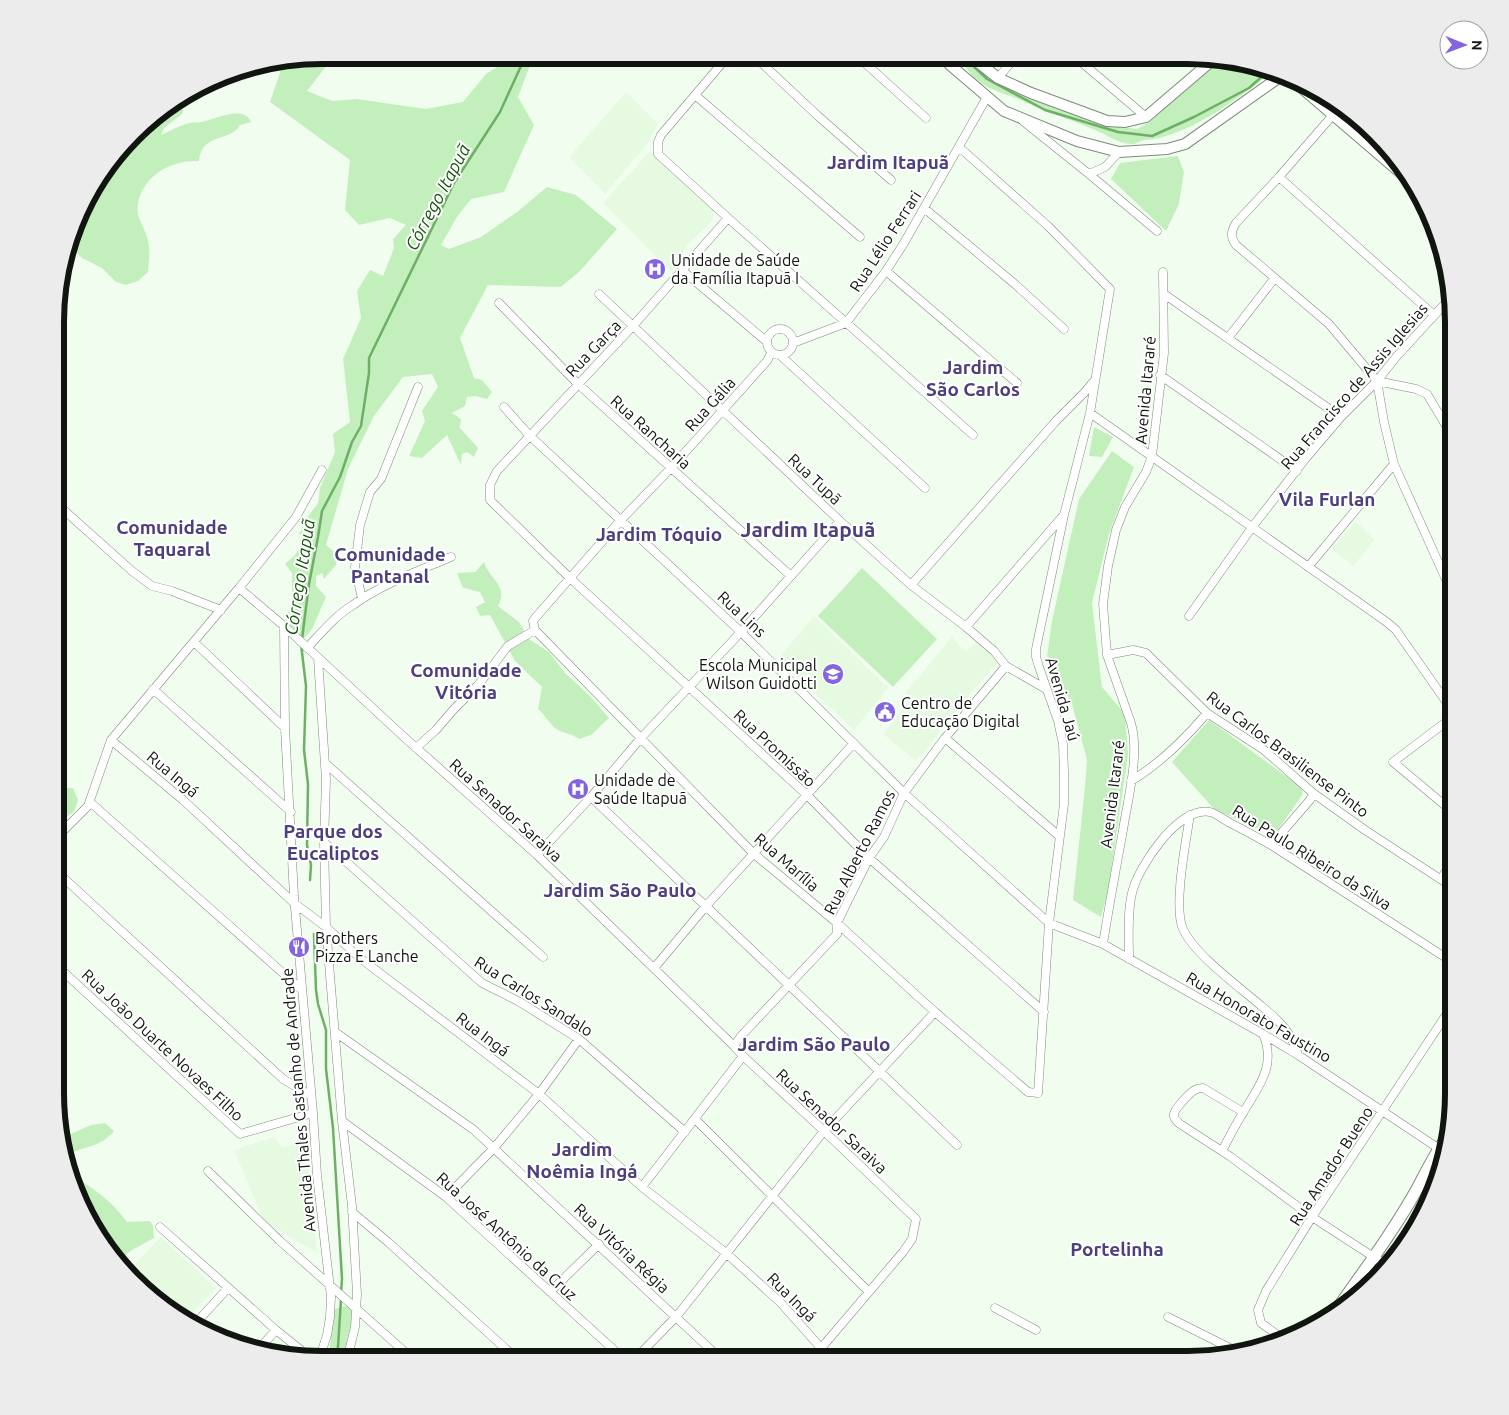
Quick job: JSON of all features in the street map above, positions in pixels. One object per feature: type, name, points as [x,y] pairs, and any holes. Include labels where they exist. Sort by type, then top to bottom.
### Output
[{"type":"main road","points":[[1345,1298],[1417,1189],[1428,1180],[1434,1170]]},
{"type":"street","points":[[721,64],[662,135],[658,142],[658,154],[973,435]]},
{"type":"street","points":[[763,64],[891,180]]},
{"type":"street","points":[[866,64],[926,118]]},
{"type":"street","points":[[949,64],[1004,111],[1077,142],[1119,152],[1162,150],[1185,144],[1276,79]]},
{"type":"street","points":[[979,64],[998,78],[1031,93],[1107,121],[1133,121],[1146,117],[1207,64]]},
{"type":"street","points":[[998,78],[1010,64]]},
{"type":"street","points":[[1083,64],[1146,117]]},
{"type":"street","points":[[1198,64],[1203,68]]},
{"type":"street","points":[[695,95],[860,237]]},
{"type":"street","name":"Rua Lélio Ferrari","points":[[846,323],[886,271],[987,98]]},
{"type":"street","points":[[1374,143],[1336,111],[1236,223],[1231,235],[1236,245],[1329,324],[1377,381],[1394,464],[1445,577]]},
{"type":"street","points":[[1019,118],[1157,231]]},
{"type":"street","name":"Avenida Jaú","points":[[959,147],[1048,226],[1110,289],[1090,413],[1064,515],[1036,649],[1036,657],[1046,689],[1055,709],[1063,744],[1064,772],[1064,804],[1058,835],[1048,923],[1038,1093]]},
{"type":"street","points":[[1089,174],[1105,167],[1119,152]]},
{"type":"street","points":[[1279,177],[1434,315]]},
{"type":"street","points":[[924,208],[1016,285],[1064,329]]},
{"type":"street","name":"Rua Garça","points":[[490,500],[490,485],[493,477],[683,271],[728,218]]},
{"type":"street","points":[[683,271],[766,341],[771,353],[781,356],[925,488]]},
{"type":"street","points":[[886,271],[1018,382]]},
{"type":"street","name":"Avenida Itararé","points":[[1103,944],[1131,781],[1134,732],[1107,655],[1103,604],[1112,544],[1125,506],[1146,472],[1152,456],[1164,353],[1164,272]]},
{"type":"street","points":[[1228,338],[1274,279]]},
{"type":"street","name":"Rua Tupã","points":[[599,294],[632,327],[911,585],[966,627],[994,651],[1006,666],[1046,689]]},
{"type":"street","points":[[1164,294],[1340,417]]},
{"type":"street","name":"Rua Rancharia","points":[[499,303],[578,384],[790,576]]},
{"type":"street","name":"Rua Francisco de Assis Iglesias","points":[[1189,616],[1253,526],[1340,417],[1377,381],[1445,303]]},
{"type":"street","points":[[781,356],[788,353],[793,343],[846,323]]},
{"type":"street","points":[[766,341],[772,331],[781,329],[789,332],[793,343]]},
{"type":"street","name":"Rua Gália","points":[[534,630],[533,621],[620,521],[767,362],[771,353]]},
{"type":"street","points":[[1160,375],[1297,472]]},
{"type":"street","points":[[911,585],[1095,379]]},
{"type":"street","points":[[1377,381],[1416,389],[1427,394],[1445,424]]},
{"type":"street","points":[[362,599],[355,567],[360,525],[370,492],[380,479],[418,387]]},
{"type":"street","name":"Rua Lins","points":[[504,407],[530,436],[741,632],[904,793],[1048,923]]},
{"type":"street","points":[[1090,413],[1253,526],[1396,630],[1445,701]]},
{"type":"street","points":[[1308,567],[1394,464]]},
{"type":"street","points":[[64,830],[88,806],[111,740],[296,518],[322,470]]},
{"type":"street","name":"Rua Promissão","points":[[490,500],[571,579],[808,796],[870,858],[1044,1012]]},
{"type":"street","points":[[64,510],[152,586],[172,591],[221,610]]},
{"type":"street","points":[[966,627],[1064,515]]},
{"type":"street","points":[[537,855],[640,739],[690,688],[840,521]]},
{"type":"street","points":[[307,648],[334,620],[362,599],[402,578],[451,557]]},
{"type":"street","name":"Rua Senador Saraiva","points":[[239,588],[284,626],[416,748],[537,855],[655,967],[743,1056],[916,1219],[912,1239],[869,1292]]},
{"type":"street","name":"Avenida Thales Castanho de Andrade","points":[[284,626],[285,728],[294,903],[317,1175],[330,1287],[330,1318],[322,1351]]},
{"type":"street","points":[[416,748],[436,730],[478,685],[508,646],[534,630]]},
{"type":"street","name":"Rua Marília","points":[[534,630],[754,854],[837,923],[934,1012],[1028,1092],[1038,1093]]},
{"type":"street","points":[[194,642],[285,728]]},
{"type":"street","name":"Rua Carlos Brasiliense Pinto","points":[[1107,655],[1132,650],[1146,653],[1207,713],[1264,750],[1313,792],[1393,850],[1445,882]]},
{"type":"street","points":[[318,658],[325,763],[326,927],[342,1121],[352,1212],[357,1309],[350,1351]]},
{"type":"street","name":"Rua Alberto Ramos","points":[[734,1046],[741,1036],[837,934],[837,923],[870,858],[884,837],[904,793],[945,738],[1006,666]]},
{"type":"street","points":[[153,689],[290,812]]},
{"type":"street","points":[[1131,781],[1153,768],[1193,730],[1207,713]]},
{"type":"street","points":[[1445,721],[1393,762],[1445,805]]},
{"type":"street","points":[[945,738],[1058,835]]},
{"type":"street","name":"Rua Ingá","points":[[111,740],[183,800],[294,903],[326,927],[360,958],[539,1094],[642,1187],[726,1253],[781,1303],[823,1351]]},
{"type":"street","points":[[655,967],[706,906],[808,796],[854,743]]},
{"type":"street","points":[[325,763],[543,957]]},
{"type":"street","points":[[1271,845],[1310,800],[1313,792]]},
{"type":"street","points":[[590,797],[957,1145]]},
{"type":"street","points":[[90,802],[302,990]]},
{"type":"street","name":"Rua Paulo Ribeiro da Silva","points":[[1190,815],[1197,812],[1208,812],[1217,815],[1271,845],[1445,957]]},
{"type":"street","points":[[1129,959],[1129,923],[1132,894],[1138,876],[1169,831],[1190,815]]},
{"type":"street","points":[[1190,815],[1180,886],[1180,919],[1183,930],[1197,949],[1277,1019],[1290,1033],[1298,1055]]},
{"type":"street","name":"Rua Carlos Sandalo","points":[[324,842],[482,983],[580,1038],[685,1132]]},
{"type":"street","points":[[1441,879],[1445,873]]},
{"type":"street","points":[[64,878],[283,1079],[311,1096]]},
{"type":"street","name":"Rua Honorato Faustino","points":[[1048,923],[1103,944],[1263,1034],[1439,1146]]},
{"type":"street","name":"Rua João Duarte Novaes Filho","points":[[64,972],[240,1134],[313,1113]]},
{"type":"street","points":[[643,1351],[676,1317],[824,1131],[934,1012]]},
{"type":"street","name":"Rua Amador Bueno","points":[[1278,1335],[1261,1323],[1258,1310],[1266,1291],[1312,1217],[1445,1017]]},
{"type":"street","name":"Rua Vitória Régia","points":[[334,1032],[474,1130],[712,1351]]},
{"type":"street","points":[[1222,1151],[1262,1082],[1268,1064],[1267,1043],[1263,1034]]},
{"type":"street","points":[[446,1197],[494,1148],[539,1094],[580,1038]]},
{"type":"street","points":[[642,1187],[743,1056]]},
{"type":"street","points":[[1243,1112],[1203,1088],[1193,1090],[1175,1111],[1174,1119],[1222,1151],[1312,1217],[1382,1262]]},
{"type":"street","points":[[694,1119],[869,1292],[818,1351]]},
{"type":"street","name":"Rua José Antônio da Cruz","points":[[342,1121],[446,1197],[615,1351]]},
{"type":"street","points":[[208,1170],[279,1240],[404,1351]]},
{"type":"street","points":[[352,1212],[508,1351]]},
{"type":"street","points":[[160,1227],[302,1351]]},
{"type":"street","points":[[550,1292],[599,1244]]},
{"type":"street","points":[[198,1320],[228,1288]]},
{"type":"street","points":[[996,1308],[1036,1330]]},
{"type":"street","points":[[1168,1317],[1229,1348]]},
{"type":"street","points":[[263,1344],[276,1330]]},
{"type":"shaded area","points":[[626,92],[658,124],[647,144],[605,194],[569,157]]},
{"type":"shaded area","points":[[650,151],[715,212],[712,221],[686,246],[680,260],[671,272],[603,203]]},
{"type":"shaded area","points":[[1356,521],[1375,540],[1353,566],[1332,549]]},
{"type":"shaded area","name":"Escola Municipal Wilson Guidotti","points":[[814,616],[888,688],[854,730],[778,659]]},
{"type":"shaded area","points":[[952,637],[966,652],[977,641],[999,661],[952,715],[922,755],[915,760],[883,734],[910,700],[905,693]]},
{"type":"shaded area","points":[[274,1137],[283,1148],[306,1139],[317,1253],[264,1221],[234,1150]]},
{"type":"shaded area","points":[[161,1237],[216,1288],[189,1315],[164,1298],[131,1268]]},
{"type":"green space","points":[[328,64],[307,91],[332,101],[357,99],[426,109],[463,102],[486,74],[502,64],[531,64],[518,97],[534,125],[504,192],[471,199],[457,217],[441,245],[449,249],[481,237],[517,212],[547,187],[576,195],[617,229],[580,271],[561,287],[488,285],[460,338],[474,378],[482,380],[492,392],[487,399],[475,396],[467,397],[465,406],[452,413],[461,419],[460,428],[478,448],[474,457],[467,452],[462,454],[461,465],[447,435],[422,458],[409,456],[425,421],[422,411],[438,387],[432,374],[403,377],[374,416],[348,469],[326,545],[337,554],[336,565],[324,579],[322,573],[316,576],[316,586],[326,597],[312,629],[301,642],[284,626],[292,600],[292,573],[285,564],[295,555],[305,540],[299,533],[307,524],[307,518],[318,503],[320,488],[335,452],[333,434],[350,422],[343,359],[361,318],[357,291],[370,270],[383,276],[394,248],[393,239],[406,225],[390,218],[359,225],[345,210],[350,160],[270,102],[282,67],[288,66]]},
{"type":"green space","points":[[965,65],[979,67],[1014,90],[1037,101],[1106,125],[1137,129],[1151,121],[1212,65],[1267,76],[1220,110],[1193,125],[1163,137],[1132,144],[1119,141],[990,88],[976,79]]},
{"type":"green space","points":[[180,106],[183,110],[182,114],[164,128],[161,135],[186,124],[228,115],[242,114],[247,117],[251,122],[240,125],[231,134],[211,141],[201,152],[199,161],[172,165],[156,174],[144,188],[138,203],[138,215],[149,245],[148,272],[138,281],[126,285],[116,282],[102,268],[82,258],[74,250],[77,238],[90,207],[117,164],[151,128]]},
{"type":"green space","points":[[1178,156],[1184,172],[1179,204],[1166,231],[1111,179],[1120,163]]},
{"type":"green space","points":[[1094,427],[1113,437],[1102,457],[1089,456]]},
{"type":"green space","points":[[1112,451],[1134,467],[1109,534],[1092,603],[1102,687],[1125,714],[1128,755],[1108,891],[1101,917],[1073,900],[1087,760],[1072,704],[1047,656],[1052,621],[1079,499]]},
{"type":"green space","points":[[484,562],[500,588],[501,599],[498,606],[519,622],[529,639],[549,652],[565,673],[590,696],[609,718],[591,735],[579,739],[553,726],[538,709],[542,687],[515,661],[490,615],[480,616],[476,607],[485,602],[480,592],[463,588],[457,573],[475,572]]},
{"type":"green space","points":[[862,568],[937,639],[893,687],[818,616]]},
{"type":"green space","points":[[1209,720],[1301,787],[1303,794],[1277,831],[1255,828],[1214,809],[1172,762]]},
{"type":"green space","points":[[64,788],[73,788],[78,800],[74,812],[64,818]]},
{"type":"green space","points":[[105,1123],[114,1131],[103,1141],[71,1153],[68,1136],[91,1125]]},
{"type":"green space","points":[[78,1180],[102,1195],[127,1222],[150,1221],[153,1226],[154,1238],[122,1257],[117,1251],[90,1208]]},
{"type":"green space","points":[[346,1306],[352,1309],[346,1351],[329,1351],[334,1309]]},
{"type":"waterway","name":"Córrego Itapuã","points":[[302,639],[309,584],[322,511],[340,477],[352,442],[361,426],[369,373],[369,358],[454,183],[500,112],[522,64]]},
{"type":"waterway","points":[[971,64],[987,79],[1045,110],[1118,132],[1152,136],[1194,117],[1249,88],[1263,75]]},
{"type":"waterway","name":"Córrego Itapuã","points":[[301,644],[306,686],[304,750],[308,784],[307,845],[311,865],[310,880]]},
{"type":"waterway","points":[[314,934],[316,990],[326,1030],[326,1069],[333,1128],[342,1279],[341,1293]]},
{"type":"waterway","points":[[336,1351],[341,1299]]},
{"type":"place","name":"Unidade de Saúde da Família Itapuã I","points":[[655,269]]},
{"type":"place","name":"Escola Municipal Wilson Guidotti","points":[[833,674]]},
{"type":"place","name":"Centro de Educação Digital","points":[[885,712]]},
{"type":"place","name":"Unidade de Saúde Itapuã","points":[[578,789]]},
{"type":"place","name":"Brothers Pizza E Lanche","points":[[299,947]]},
{"type":"district","name":"Jardim Itapuã","points":[[888,162]]},
{"type":"district","name":"Jardim São Carlos","points":[[973,378]]},
{"type":"district","name":"Vila Furlan","points":[[1327,499]]},
{"type":"district","name":"Jardim Itapuã","points":[[808,529]]},
{"type":"district","name":"Jardim Tóquio","points":[[659,534]]},
{"type":"district","name":"Comunidade Taquaral","points":[[172,538]]},
{"type":"district","name":"Comunidade Pantanal","points":[[390,565]]},
{"type":"district","name":"Comunidade Vitória","points":[[466,681]]},
{"type":"district","name":"Parque dos Eucaliptos","points":[[333,842]]},
{"type":"district","name":"Jardim São Paulo","points":[[620,890]]},
{"type":"district","name":"Jardim São Paulo","points":[[814,1044]]},
{"type":"district","name":"Jardim Noêmia Ingá","points":[[582,1160]]},
{"type":"district","name":"Portelinha","points":[[1117,1249]]}]
